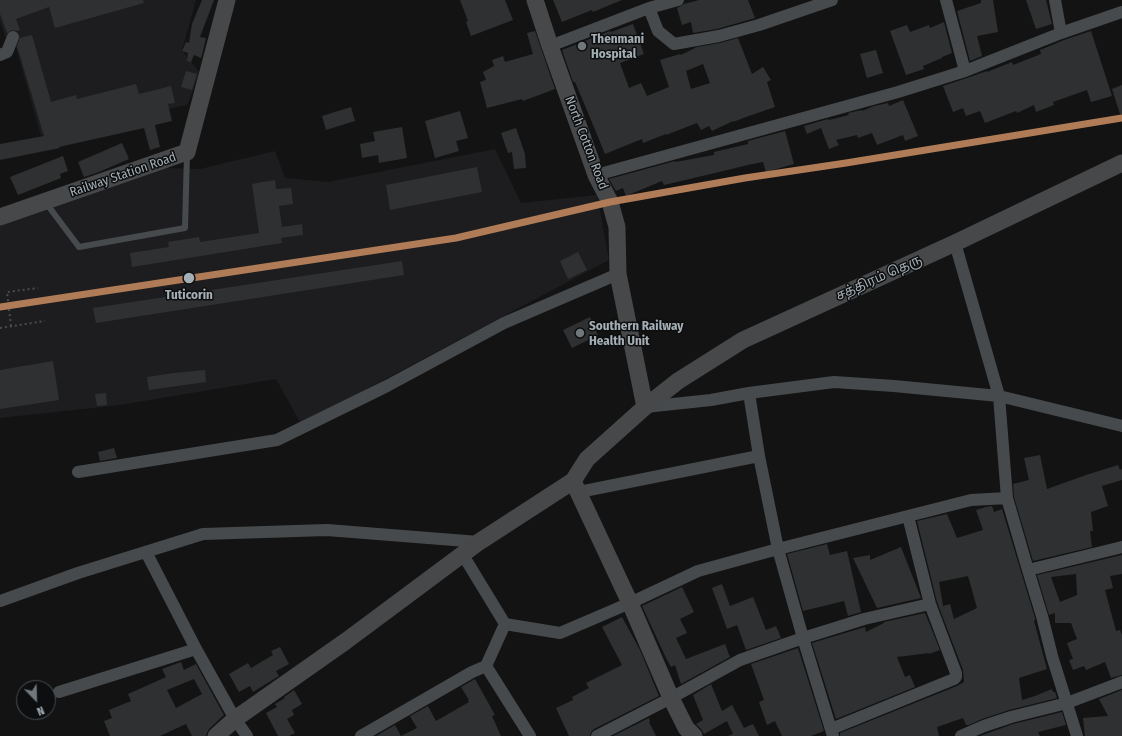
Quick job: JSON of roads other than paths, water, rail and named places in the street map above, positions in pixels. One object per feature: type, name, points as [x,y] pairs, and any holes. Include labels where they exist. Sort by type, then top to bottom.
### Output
[{"type":"street","name":"Railway Station Road","points":[[0,217],[187,152],[227,0]]},
{"type":"street","name":"North Cotton Road","points":[[535,0],[596,175],[610,202],[617,227],[618,274],[646,407]]},
{"type":"street","points":[[550,46],[649,8],[678,0]]},
{"type":"street","points":[[649,8],[658,32],[674,44],[719,36],[759,25],[832,0]]},
{"type":"street","points":[[946,0],[965,71]]},
{"type":"street","points":[[1055,0],[1061,33]]},
{"type":"street","points":[[596,175],[898,92],[965,71],[1061,33],[1122,12]]},
{"type":"street","points":[[0,54],[7,52],[12,37]]},
{"type":"street","name":"சத்திரம் தெரு","points":[[576,486],[587,459],[646,407],[678,381],[743,340],[955,243],[1122,163]]},
{"type":"street","points":[[955,243],[999,396],[1008,498],[1052,656],[1077,736]]},
{"type":"street","points":[[78,472],[277,440],[387,386],[504,323],[618,274]]},
{"type":"street","points":[[646,407],[711,400],[749,393],[834,382],[999,396],[1122,426]]},
{"type":"street","points":[[749,393],[759,456],[778,549],[832,733],[956,677],[956,673],[930,604],[908,516]]},
{"type":"street","points":[[216,736],[235,720],[346,641],[479,542],[576,486],[759,456]]},
{"type":"street","points":[[576,486],[630,603],[671,698],[686,728],[694,736]]},
{"type":"street","points":[[463,555],[505,624],[560,633],[630,603],[698,571],[971,500],[1008,498]]},
{"type":"street","points":[[0,600],[78,573],[203,534],[326,530],[479,542]]},
{"type":"street","points":[[1028,570],[1122,547]]},
{"type":"street","points":[[146,552],[196,649],[235,720],[247,736]]},
{"type":"street","points":[[597,736],[740,660],[864,619],[930,604]]},
{"type":"street","points":[[361,736],[472,672],[486,666],[505,624]]},
{"type":"street","points":[[59,692],[196,649]]},
{"type":"street","points":[[486,666],[530,736]]},
{"type":"street","points":[[961,736],[1011,717],[1067,703],[1122,682]]},
{"type":"lane","points":[[45,202],[79,247],[185,228],[187,152]]},
{"type":"place","name":"Thenmani Hospital","points":[[582,46]]},
{"type":"place","name":"Tuticorin","points":[[189,278]]},
{"type":"place","name":"Southern Railway Health Unit","points":[[580,333]]}]
